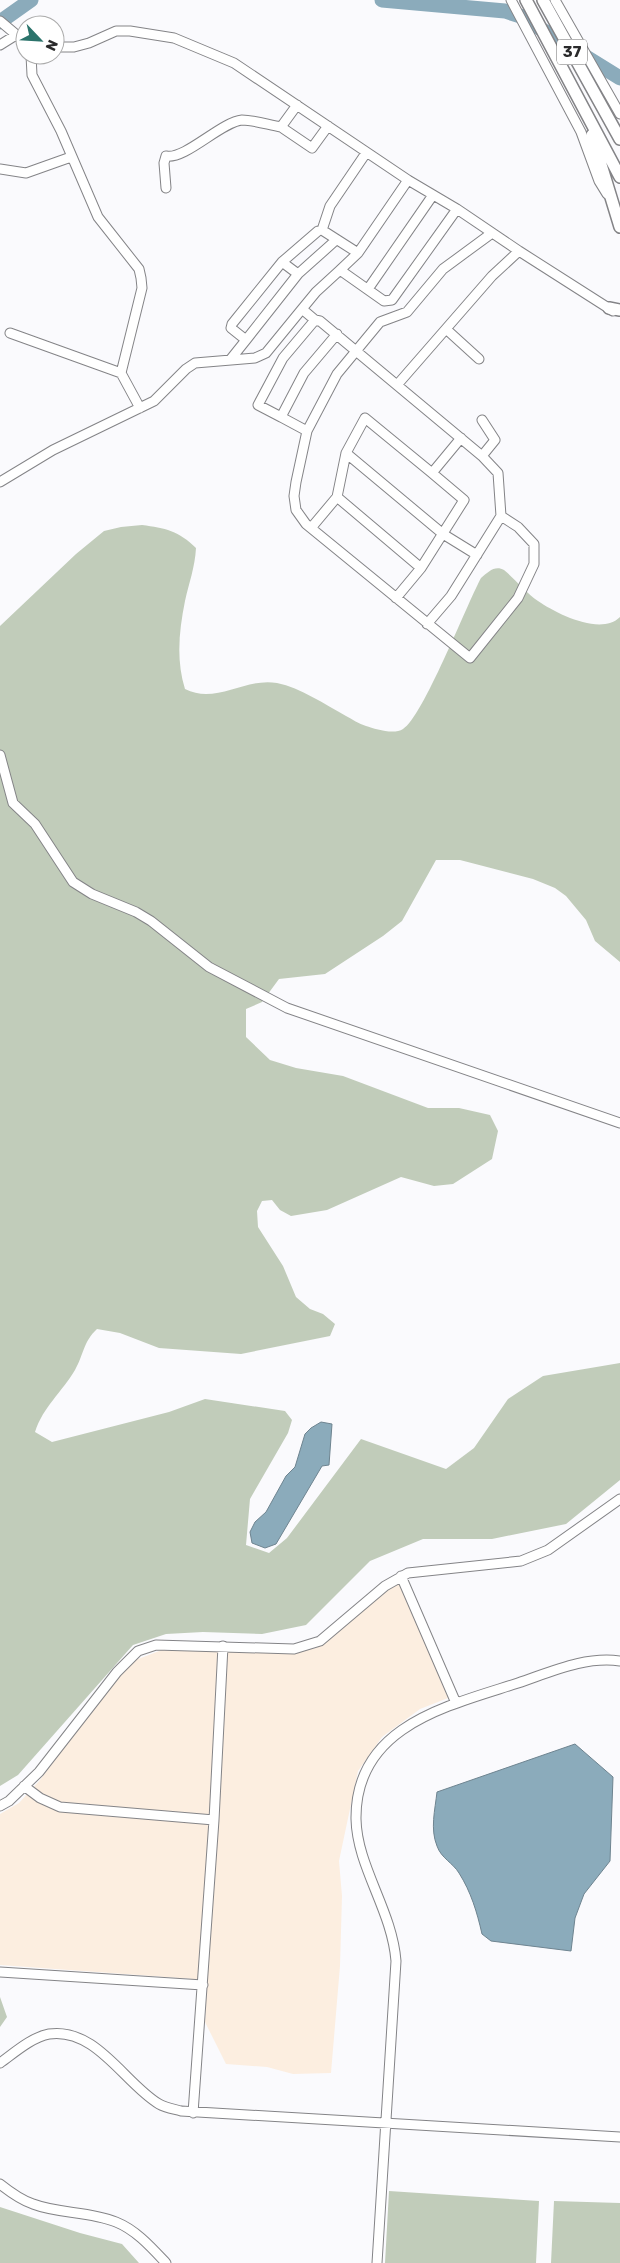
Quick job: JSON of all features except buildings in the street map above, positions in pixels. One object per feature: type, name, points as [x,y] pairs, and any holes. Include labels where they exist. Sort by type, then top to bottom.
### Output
[{"type":"main road","name":"37","points":[[543,0],[556,14],[618,135]]},
{"type":"main road","name":"37","points":[[527,3],[620,177]]},
{"type":"main road","points":[[584,110],[620,227]]},
{"type":"street","points":[[511,0],[581,132],[599,181],[612,203]]},
{"type":"street","points":[[555,0],[556,14],[620,114]]},
{"type":"street","points":[[0,21],[15,34]]},
{"type":"street","points":[[65,47],[89,43],[116,31],[130,31],[168,37],[234,63],[408,180],[457,209],[519,251],[614,309],[620,315]]},
{"type":"street","points":[[0,45],[15,36]]},
{"type":"street","points":[[32,65],[32,75],[61,131],[98,217],[139,270],[142,288],[122,373],[140,408]]},
{"type":"street","points":[[281,127],[297,105]]},
{"type":"street","points":[[166,188],[164,163],[166,156],[180,155],[200,141],[242,120],[281,127],[312,148],[328,126]]},
{"type":"street","points":[[246,340],[231,328],[232,324],[282,262],[318,231],[322,230],[330,206],[366,152]]},
{"type":"street","points":[[0,169],[26,173],[71,157]]},
{"type":"street","points":[[0,482],[53,450],[154,401],[186,369],[195,363],[255,358],[266,353],[316,292],[358,253],[408,180]]},
{"type":"street","points":[[368,290],[433,195]]},
{"type":"street","points":[[340,270],[384,301],[392,300],[457,209]]},
{"type":"street","points":[[322,230],[358,253]]},
{"type":"street","points":[[492,233],[443,269],[407,312],[380,322],[337,374],[307,431],[294,496],[296,510],[306,524],[470,658],[518,598],[534,564],[534,544],[518,527],[501,516]]},
{"type":"street","points":[[230,360],[298,274],[336,240]]},
{"type":"street","points":[[397,385],[492,276],[519,251]]},
{"type":"street","points":[[282,262],[298,274]]},
{"type":"street","points":[[302,309],[337,334],[482,456],[498,473],[501,516],[451,596],[427,624]]},
{"type":"street","points":[[307,431],[258,405],[283,358],[315,320]]},
{"type":"street","points":[[446,329],[479,360]]},
{"type":"street","points":[[10,333],[122,373]]},
{"type":"street","points":[[281,417],[304,373],[337,334]]},
{"type":"street","points":[[312,528],[337,497],[346,453],[365,418],[464,500],[421,568],[396,598]]},
{"type":"street","points":[[482,420],[495,440],[482,456]]},
{"type":"street","points":[[432,473],[461,438]]},
{"type":"street","points":[[346,453],[442,534],[477,555]]},
{"type":"street","points":[[337,497],[421,568]]},
{"type":"street","points":[[0,755],[13,803],[35,824],[73,882],[92,894],[123,906],[151,921],[209,967],[287,1008],[620,1123]]},
{"type":"street","points":[[0,1806],[9,1801],[38,1772],[117,1672],[138,1651],[156,1645],[294,1649],[320,1641],[385,1586],[401,1576],[408,1573],[521,1561],[548,1550],[620,1499]]},
{"type":"street","points":[[401,1576],[456,1703]]},
{"type":"street","points":[[194,2113],[224,1646]]},
{"type":"street","points":[[377,2263],[396,1977],[395,1946],[386,1913],[359,1841],[357,1807],[370,1764],[392,1737],[417,1719],[456,1703],[586,1661],[620,1662]]},
{"type":"street","points":[[24,1786],[40,1798],[60,1807],[214,1820]]},
{"type":"street","points":[[0,1972],[203,1985]]},
{"type":"street","points":[[0,2063],[29,2043],[48,2034],[62,2034],[76,2037],[89,2044],[116,2064],[160,2105],[181,2111],[620,2137]]},
{"type":"street","points":[[0,2184],[18,2197],[34,2205],[93,2214],[118,2222],[137,2234],[166,2263]]},
{"type":"shaded area","points":[[401,1582],[448,1698],[420,1709],[382,1737],[358,1771],[339,1861],[342,1896],[340,1966],[331,2073],[293,2074],[267,2067],[226,2064],[205,2022],[207,1980],[0,1965],[0,1814],[19,1803],[40,1780],[120,1673],[133,1661],[167,1648],[289,1654],[316,1648],[333,1637],[384,1591]]},
{"type":"green space","points":[[142,525],[171,531],[190,542],[196,548],[180,634],[180,667],[185,689],[208,694],[265,682],[277,683],[304,692],[361,724],[384,731],[399,731],[403,729],[422,704],[481,578],[492,570],[498,568],[504,570],[534,598],[567,617],[591,624],[602,624],[612,622],[620,617],[620,962],[595,941],[586,920],[566,896],[555,888],[533,879],[460,860],[436,860],[402,921],[383,936],[325,974],[279,979],[262,1002],[246,1009],[246,1037],[270,1060],[296,1068],[343,1076],[428,1108],[459,1108],[490,1115],[498,1131],[492,1159],[453,1184],[434,1186],[401,1177],[327,1210],[291,1216],[280,1210],[272,1200],[262,1201],[257,1211],[258,1227],[283,1266],[296,1297],[310,1309],[323,1314],[335,1324],[330,1336],[241,1354],[159,1348],[120,1333],[97,1329],[86,1343],[75,1370],[48,1407],[35,1432],[52,1442],[169,1412],[205,1399],[285,1411],[292,1420],[288,1433],[250,1499],[246,1545],[269,1553],[287,1538],[361,1439],[446,1469],[474,1448],[508,1399],[543,1376],[620,1363],[620,1480],[566,1524],[492,1539],[423,1539],[370,1561],[306,1625],[262,1634],[203,1632],[166,1634],[133,1645],[18,1775],[0,1786],[0,626],[76,554],[104,531]]},
{"type":"green space","points":[[0,1997],[7,2017],[0,2027]]},
{"type":"green space","points":[[389,2191],[539,2201],[536,2263],[385,2263]]},
{"type":"green space","points":[[554,2201],[620,2203],[620,2263],[551,2263]]},
{"type":"green space","points":[[0,2207],[80,2233],[122,2244],[139,2263],[0,2263]]},
{"type":"water","points":[[321,1422],[332,1424],[329,1465],[322,1466],[276,1544],[265,1548],[252,1543],[250,1532],[255,1522],[266,1512],[286,1476],[295,1467],[305,1434]]},
{"type":"water","points":[[575,1744],[613,1777],[610,1861],[584,1894],[575,1918],[571,1951],[491,1941],[482,1934],[467,1887],[456,1869],[441,1854],[437,1846],[433,1826],[437,1792]]},
{"type":"waterway","points":[[0,22],[31,0]]},
{"type":"waterway","points":[[382,0],[505,11],[520,16],[620,78]]}]
